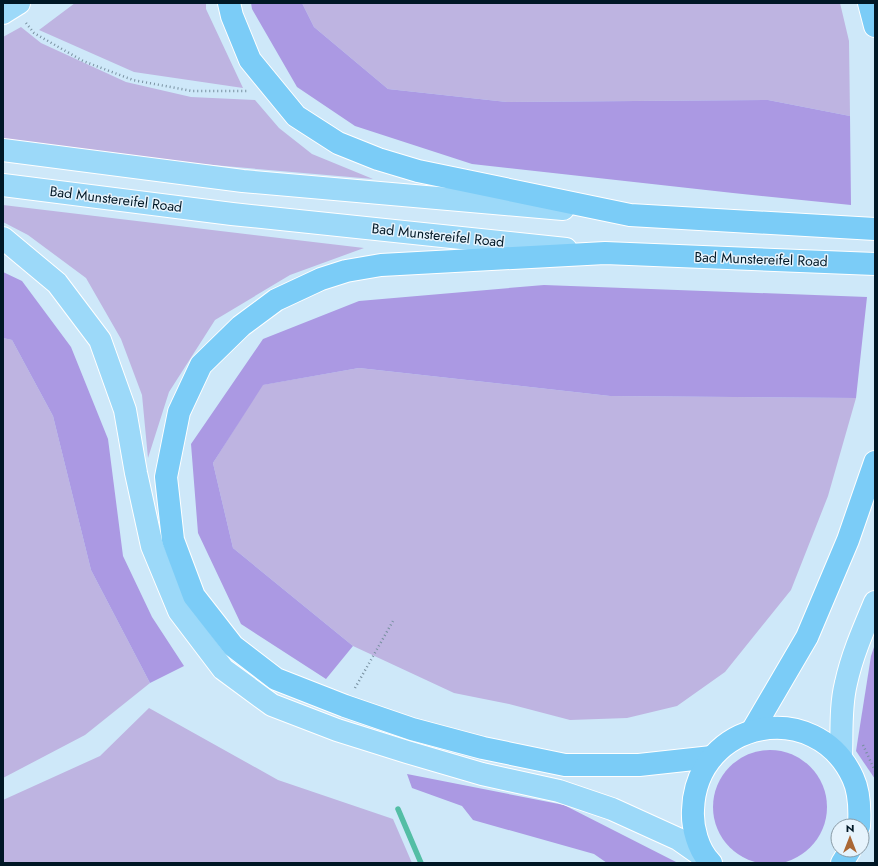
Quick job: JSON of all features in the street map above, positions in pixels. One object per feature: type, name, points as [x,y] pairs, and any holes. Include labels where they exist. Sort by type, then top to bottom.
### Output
[{"type":"highway","points":[[229,3],[232,16],[250,60],[296,116],[338,143],[378,158],[418,171],[630,215],[871,229]]},
{"type":"highway","points":[[869,3],[875,26]]},
{"type":"highway","points":[[605,253],[387,264],[346,271],[321,279],[276,300],[240,326],[201,365],[179,412],[166,477],[173,540],[194,596],[233,646],[276,679],[345,706],[412,729],[483,748],[565,765],[639,765],[712,757]]},
{"type":"highway","name":"Bad Munstereifel Road","points":[[605,253],[871,264]]},
{"type":"highway","points":[[752,731],[807,637],[848,540],[875,462]]},
{"type":"highway","points":[[709,861],[698,840],[693,819],[694,797],[700,776],[712,757],[730,741],[752,731],[776,727],[800,731],[822,741],[841,757],[854,779],[860,804],[859,818]]},
{"type":"highway","points":[[860,804],[875,822]]},
{"type":"main road","points":[[3,150],[243,181],[630,215]]},
{"type":"main road","name":"Bad Munstereifel Road","points":[[3,185],[240,214],[605,253]]},
{"type":"main road","points":[[3,238],[57,283],[100,340],[125,410],[152,546],[179,611],[224,669],[272,705],[338,730],[407,752],[482,774],[559,791],[612,809],[678,839],[709,861]]},
{"type":"main road","points":[[841,757],[842,711],[846,684],[856,650],[875,602]]},
{"type":"path","points":[[12,7],[34,33],[83,61],[133,80],[192,91],[245,91],[270,84]]},
{"type":"path","points":[[345,706],[393,621]]},
{"type":"path","points":[[862,738],[863,745],[875,771]]},
{"type":"shaded area","points":[[75,3],[206,3],[206,9],[243,88],[134,72],[39,30]]},
{"type":"shaded area","points":[[251,3],[302,3],[314,27],[388,89],[507,102],[768,100],[850,116],[851,205],[472,164],[355,126],[297,87],[252,9]]},
{"type":"shaded area","points":[[302,3],[840,3],[849,41],[850,116],[768,100],[507,102],[388,89],[314,27]]},
{"type":"shaded area","points":[[21,27],[41,43],[126,82],[191,97],[255,100],[279,128],[312,154],[373,179],[132,158],[3,139],[3,37]]},
{"type":"shaded area","points":[[3,205],[364,248],[290,275],[215,320],[169,392],[148,458],[142,395],[121,339],[86,278],[28,235],[3,222]]},
{"type":"shaded area","points":[[3,272],[22,281],[71,347],[108,439],[123,556],[152,617],[184,666],[150,683],[91,570],[53,416],[12,340],[3,338]]},
{"type":"shaded area","points":[[544,285],[867,297],[856,398],[610,396],[359,368],[263,385],[213,463],[233,548],[353,646],[326,679],[241,624],[198,533],[191,444],[263,339],[359,301]]},
{"type":"shaded area","points":[[3,338],[12,340],[53,416],[91,570],[150,683],[85,735],[3,778]]},
{"type":"shaded area","points":[[359,368],[610,396],[856,398],[828,496],[791,590],[725,672],[677,706],[627,718],[570,720],[509,704],[454,693],[353,646],[233,548],[213,463],[262,385]]},
{"type":"shaded area","points":[[875,644],[875,779],[856,751],[871,656]]},
{"type":"shaded area","points":[[149,708],[278,780],[393,819],[412,863],[3,863],[3,800],[100,756]]},
{"type":"shaded area","points":[[770,750],[781,751],[792,755],[802,760],[810,767],[817,775],[822,785],[826,796],[826,818],[822,829],[817,839],[810,847],[802,854],[792,859],[781,863],[770,864],[759,863],[748,859],[738,854],[730,847],[723,839],[718,829],[714,818],[713,807],[714,796],[718,785],[723,775],[730,767],[738,760],[748,755],[759,751]]},
{"type":"shaded area","points":[[407,774],[564,805],[678,863],[607,863],[594,854],[473,820],[462,806],[412,788]]},
{"type":"waterway","points":[[398,809],[421,863]]}]
